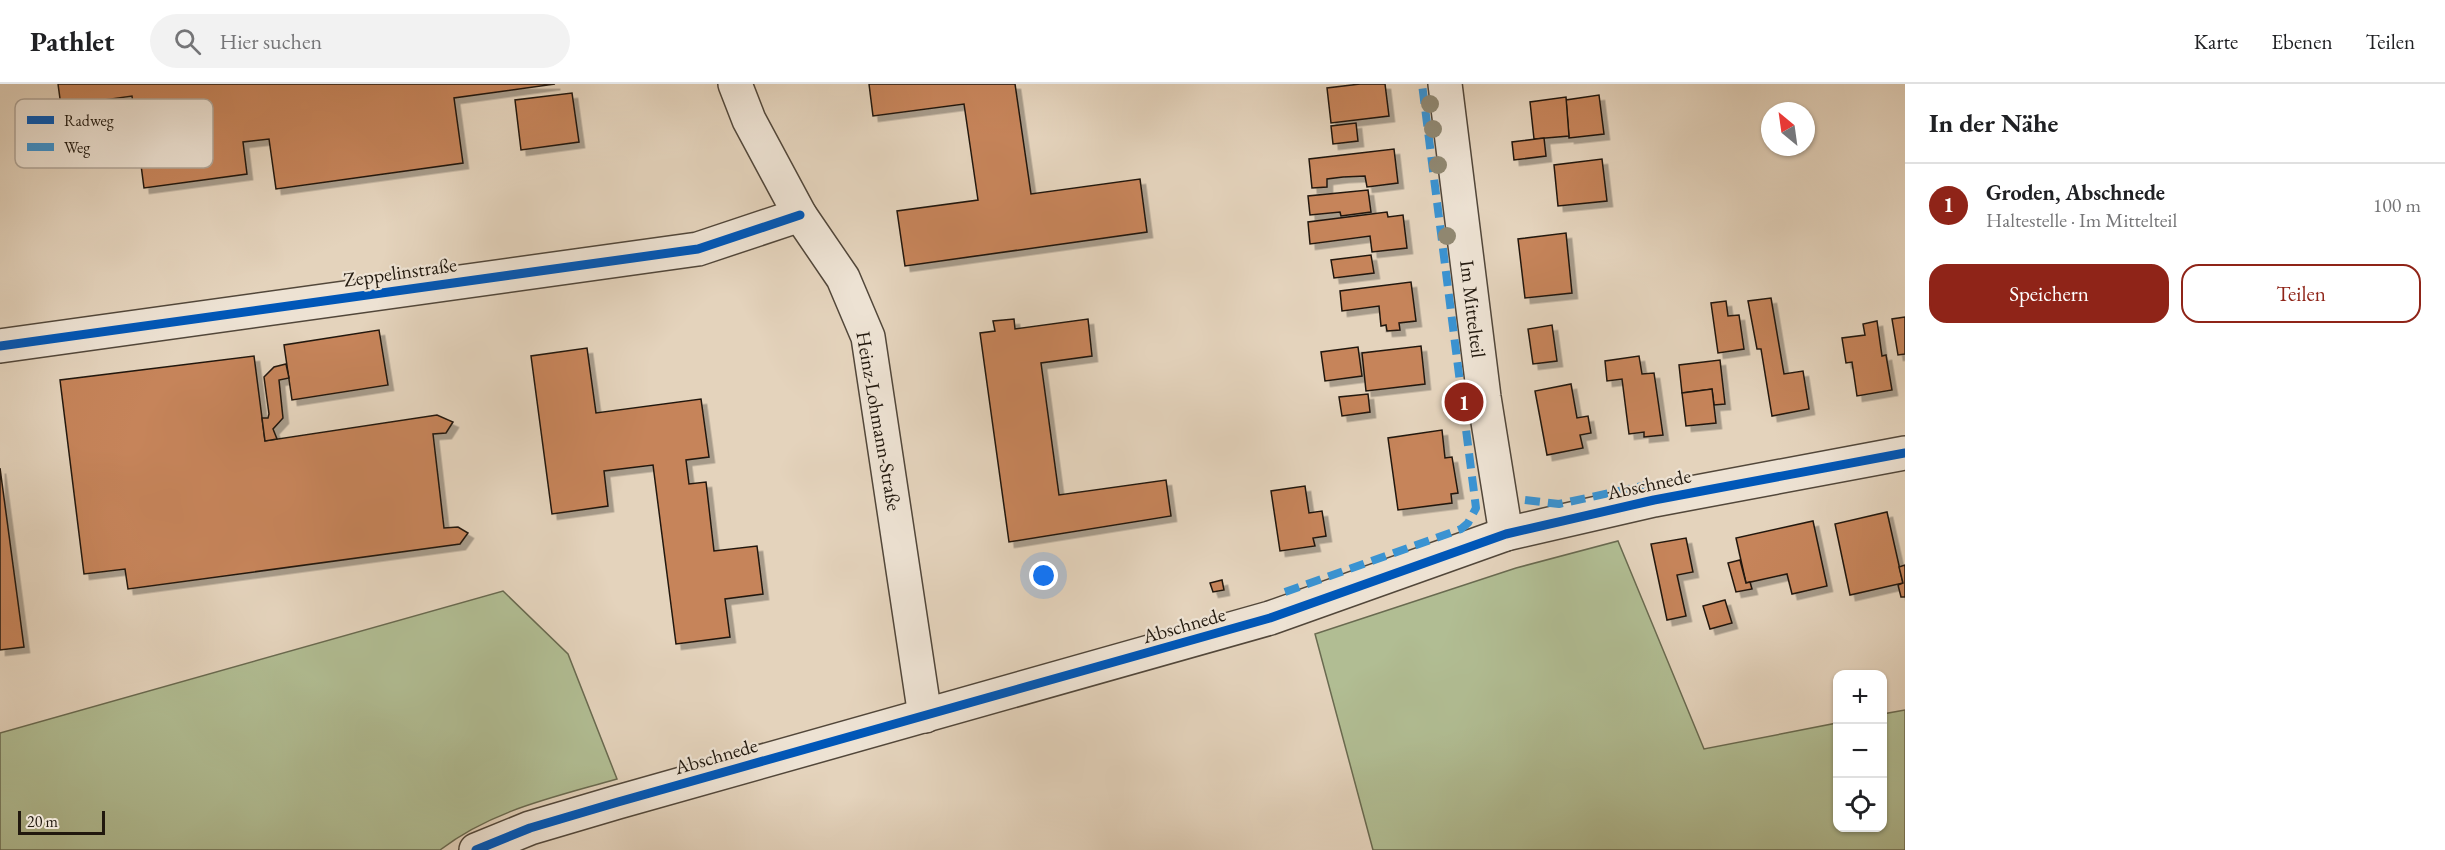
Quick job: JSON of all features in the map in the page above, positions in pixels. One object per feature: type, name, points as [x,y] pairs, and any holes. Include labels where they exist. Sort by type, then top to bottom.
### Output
[{"type":"street","name":"Heinz-Lohmann-Straße","points":[[735,84],[749,120],[800,215],[843,278],[867,337],[925,716]]},
{"type":"street","name":"Im Mittelteil","points":[[1445,84],[1484,396],[1506,534]]},
{"type":"street","name":"Zeppelinstraße","points":[[0,346],[698,249],[800,215]]},
{"type":"street","name":"Abschnede","points":[[476,850],[530,828],[607,805],[1270,618],[1506,534],[1654,500],[1905,453]]},
{"type":"green space","points":[[1618,541],[1704,749],[1833,724],[1833,832],[1887,832],[1887,713],[1905,710],[1905,850],[1373,850],[1315,634],[1516,568]]},
{"type":"green space","points":[[503,591],[568,654],[617,779],[525,806],[481,825],[440,850],[0,850],[0,733]]},
{"type":"building","points":[[58,84],[555,84],[454,98],[463,163],[276,189],[269,139],[243,142],[247,174],[144,188],[141,168],[213,168],[213,99],[132,99],[132,96],[111,99],[60,99]]},
{"type":"building","points":[[869,84],[1015,84],[1031,194],[1140,179],[1147,232],[905,266],[897,211],[978,200],[964,104],[873,116]]},
{"type":"building","points":[[1385,84],[1389,116],[1331,123],[1327,88]]},
{"type":"building","points":[[572,93],[579,142],[521,150],[515,100]]},
{"type":"building","points":[[1599,95],[1604,134],[1569,138],[1566,100]]},
{"type":"building","points":[[1566,97],[1569,136],[1534,139],[1530,102]]},
{"type":"building","points":[[1356,123],[1358,141],[1333,144],[1331,126]]},
{"type":"building","points":[[1544,138],[1546,156],[1514,160],[1512,142]]},
{"type":"building","points":[[1394,149],[1398,183],[1367,187],[1365,176],[1343,177],[1327,179],[1327,187],[1312,188],[1309,159]]},
{"type":"building","points":[[1602,159],[1607,201],[1558,206],[1554,165]]},
{"type":"building","points":[[1368,190],[1371,212],[1341,216],[1340,212],[1310,215],[1308,196]]},
{"type":"building","points":[[1387,212],[1388,217],[1403,215],[1407,248],[1372,252],[1370,236],[1310,244],[1308,222]]},
{"type":"building","points":[[1566,233],[1572,293],[1525,298],[1518,239]]},
{"type":"building","points":[[1371,255],[1374,273],[1334,278],[1331,260]]},
{"type":"building","points":[[1411,282],[1416,321],[1399,323],[1400,330],[1387,331],[1386,325],[1381,326],[1379,306],[1342,311],[1340,291]]},
{"type":"building","points":[[1771,298],[1784,374],[1803,371],[1809,409],[1772,416],[1761,349],[1757,349],[1748,301]]},
{"type":"building","points":[[1726,301],[1728,316],[1739,315],[1744,349],[1718,353],[1711,303]]},
{"type":"building","points":[[1905,317],[1905,354],[1898,355],[1892,319]]},
{"type":"building","points":[[1014,319],[1015,329],[1088,319],[1092,356],[1041,363],[1059,495],[1166,480],[1171,516],[1009,542],[980,333],[995,331],[993,321]]},
{"type":"building","points":[[1877,321],[1882,356],[1886,355],[1892,390],[1857,396],[1852,362],[1846,363],[1842,338],[1865,335],[1863,324]]},
{"type":"building","points":[[1552,325],[1557,361],[1533,364],[1528,329]]},
{"type":"building","points":[[379,330],[388,385],[292,400],[284,345]]},
{"type":"building","points":[[1421,346],[1425,384],[1366,391],[1362,353]]},
{"type":"building","points":[[1358,347],[1362,376],[1325,381],[1321,352]]},
{"type":"building","points":[[587,348],[596,413],[701,399],[709,457],[686,460],[689,484],[706,482],[714,551],[757,546],[763,594],[725,599],[730,637],[676,644],[653,465],[604,471],[608,506],[552,514],[531,356]]},
{"type":"building","points":[[254,356],[265,441],[437,415],[453,422],[446,433],[433,434],[444,528],[458,527],[468,533],[460,544],[128,589],[125,569],[84,574],[60,380]]},
{"type":"building","points":[[1639,356],[1642,374],[1654,373],[1663,435],[1644,437],[1644,432],[1629,434],[1622,379],[1607,381],[1605,361]]},
{"type":"building","points":[[1720,360],[1725,404],[1714,405],[1712,389],[1682,393],[1679,365]]},
{"type":"building","points":[[286,364],[289,378],[279,380],[283,418],[273,429],[277,439],[265,441],[262,418],[268,418],[269,414],[264,377],[274,367]]},
{"type":"building","points":[[1571,384],[1577,418],[1588,416],[1591,433],[1580,435],[1583,448],[1547,455],[1535,391]]},
{"type":"building","points":[[1712,389],[1716,423],[1686,426],[1682,393]]},
{"type":"building","points":[[1368,394],[1370,412],[1342,416],[1339,397]]},
{"type":"building","points":[[1442,430],[1445,458],[1452,457],[1458,493],[1451,494],[1452,503],[1398,510],[1388,438]]},
{"type":"building","points":[[0,468],[24,647],[0,650]]},
{"type":"building","points":[[1305,486],[1309,513],[1322,511],[1326,536],[1313,538],[1315,546],[1280,551],[1271,491]]},
{"type":"building","points":[[1887,512],[1903,583],[1850,595],[1835,524]]},
{"type":"building","points":[[1813,521],[1827,586],[1792,594],[1787,574],[1746,583],[1736,538]]},
{"type":"building","points":[[1686,538],[1693,572],[1677,575],[1686,616],[1667,620],[1651,544]]},
{"type":"building","points":[[1740,560],[1746,583],[1750,582],[1752,589],[1736,592],[1728,563]]},
{"type":"building","points":[[1905,565],[1905,597],[1901,597],[1898,585],[1903,583],[1899,567]]},
{"type":"building","points":[[1222,580],[1224,590],[1213,592],[1210,583]]},
{"type":"building","points":[[1725,600],[1732,623],[1710,629],[1703,606]]},
{"type":"marked path","points":[[1285,592],[1461,529],[1468,523],[1476,508],[1422,84]]},
{"type":"marked path","points":[[1525,500],[1559,504],[1651,484]]},
{"type":"cycle path","points":[[0,346],[698,249],[800,215]]},
{"type":"cycle path","points":[[476,850],[530,828],[618,802],[1270,618],[1506,534],[1654,500],[1905,453]]},
{"type":"place","name":"Groden, Abschnede","points":[[1464,402]]}]
